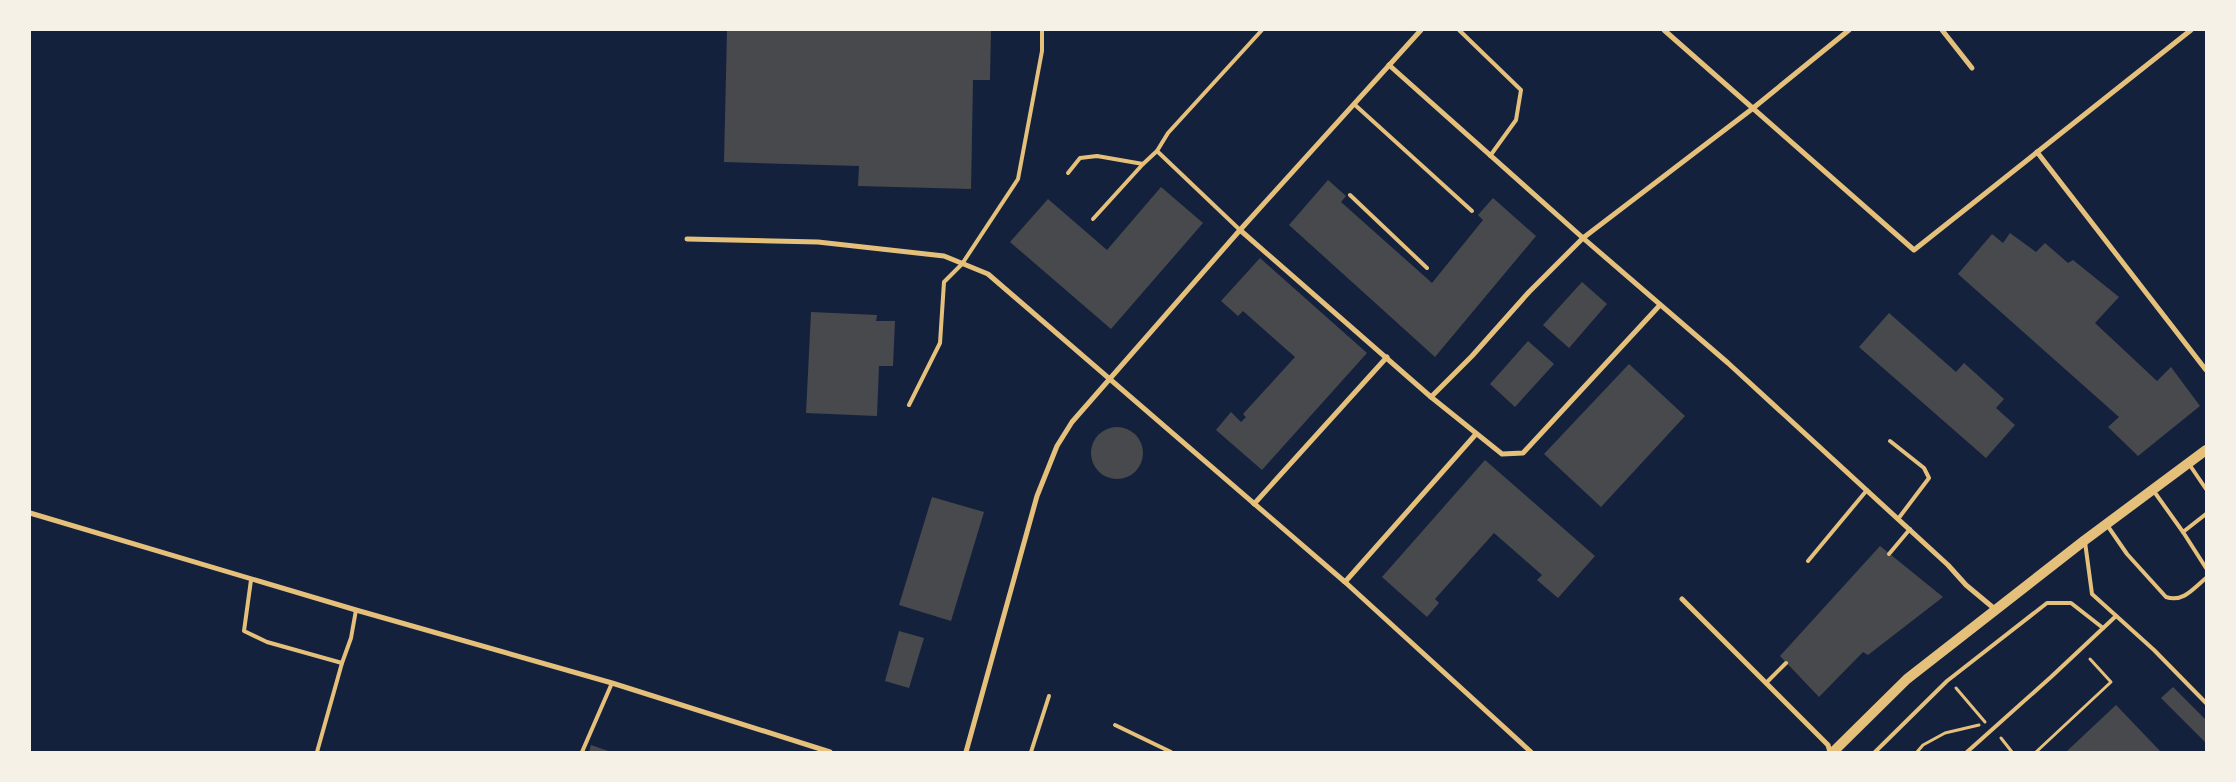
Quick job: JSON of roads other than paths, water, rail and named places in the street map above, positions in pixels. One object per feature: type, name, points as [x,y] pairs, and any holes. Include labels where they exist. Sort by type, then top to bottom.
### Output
[{"type":"main road","points":[[1832,752],[1907,679],[2085,540],[2206,450]]},
{"type":"street","points":[[966,752],[1037,496],[1057,446],[1072,422],[1240,230],[1420,30]]},
{"type":"street","points":[[1664,30],[1914,250],[2191,30]]},
{"type":"street","points":[[1431,397],[1472,356],[1529,292],[1583,238],[1752,109],[1849,30]]},
{"type":"street","points":[[1942,30],[1972,68]]},
{"type":"street","points":[[1389,65],[1728,364],[1910,529],[1966,585],[1996,611]]},
{"type":"street","points":[[2037,152],[2206,370]]},
{"type":"street","points":[[1240,230],[1431,397],[1502,454],[1523,453],[1660,305]]},
{"type":"street","points":[[687,239],[818,242],[944,256],[988,274],[1345,582],[1531,752]]},
{"type":"street","points":[[1254,504],[1387,357]]},
{"type":"street","points":[[1345,582],[1476,434]]},
{"type":"street","points":[[30,513],[251,580],[612,683],[830,752]]},
{"type":"street","points":[[1682,599],[1828,745],[1832,752]]},
{"type":"lane","points":[[908,405],[940,343],[944,282],[962,264],[1018,179],[1042,51],[1042,30]]},
{"type":"lane","points":[[1093,219],[1157,151],[1168,133],[1262,30]]},
{"type":"lane","points":[[1459,30],[1521,90],[1516,120],[1490,156]]},
{"type":"lane","points":[[1354,104],[1472,210]]},
{"type":"lane","points":[[1157,151],[1240,230]]},
{"type":"lane","points":[[1068,173],[1080,158],[1097,156],[1143,164]]},
{"type":"lane","points":[[1350,195],[1427,268]]},
{"type":"lane","points":[[1890,441],[1924,468],[1930,478],[1898,519]]},
{"type":"lane","points":[[2188,464],[2206,489]]},
{"type":"lane","points":[[1808,561],[1866,490]]},
{"type":"lane","points":[[2154,490],[2206,568]]},
{"type":"lane","points":[[2183,532],[2206,514]]},
{"type":"lane","points":[[2107,525],[2127,554],[2166,597],[2173,599],[2185,596],[2206,578]]},
{"type":"lane","points":[[1889,554],[1910,529]]},
{"type":"lane","points":[[2085,540],[2092,594],[2154,650],[2206,703]]},
{"type":"lane","points":[[251,580],[244,631],[267,642],[342,663]]},
{"type":"lane","points":[[1875,752],[1947,681],[2047,603],[2071,603],[2103,628]]},
{"type":"lane","points":[[317,752],[351,638],[356,610]]},
{"type":"lane","points":[[1967,752],[2116,616]]},
{"type":"lane","points":[[1766,683],[1786,663]]},
{"type":"lane","points":[[582,752],[612,683]]},
{"type":"lane","points":[[1031,752],[1049,696]]},
{"type":"lane","points":[[1115,725],[1171,752]]}]
